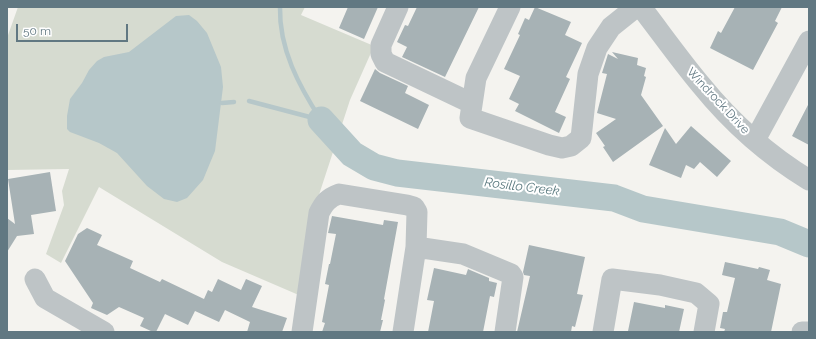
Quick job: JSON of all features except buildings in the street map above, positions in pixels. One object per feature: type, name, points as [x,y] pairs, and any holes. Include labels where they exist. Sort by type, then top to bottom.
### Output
[{"type":"street","points":[[398,7],[382,45],[381,54],[385,62],[471,111],[548,145],[562,148],[572,146],[581,138],[586,104],[588,74],[597,48],[612,27],[636,7]]},
{"type":"street","points":[[471,111],[476,78],[510,7]]},
{"type":"street","name":"Windrock Drive","points":[[641,7],[701,86],[735,122],[775,157],[809,180]]},
{"type":"street","points":[[755,140],[809,41]]},
{"type":"street","points":[[302,332],[319,213],[325,202],[331,197],[339,194],[407,205],[414,207],[417,212],[416,247],[403,332]]},
{"type":"street","points":[[416,247],[463,254],[510,274],[513,277],[505,332]]},
{"type":"street","points":[[35,279],[45,298],[104,332]]},
{"type":"street","points":[[603,332],[612,279],[660,285],[696,293],[709,304],[704,332]]},
{"type":"street","points":[[802,332],[808,332]]},
{"type":"shaded area","points":[[18,7],[305,7],[301,15],[374,46],[350,100],[315,207],[301,296],[222,262],[99,187],[61,263],[46,254],[64,205],[62,191],[69,169],[7,170],[7,38]]},
{"type":"shaded area","points":[[189,15],[197,21],[207,33],[221,67],[223,87],[215,151],[203,180],[187,198],[177,202],[164,199],[147,186],[117,153],[99,143],[70,132],[67,129],[67,116],[70,99],[82,83],[89,70],[97,61],[104,57],[129,52],[176,16]]},
{"type":"waterway","points":[[280,7],[283,38],[292,66],[305,94],[321,120]]},
{"type":"waterway","name":"Rosillo Creek","points":[[249,101],[321,120]]},
{"type":"waterway","name":"Rosillo Creek","points":[[222,103],[234,102]]},
{"type":"waterway","name":"Rosillo Creek","points":[[321,120],[352,154],[374,167],[397,173],[614,198],[643,209],[780,232],[809,244]]}]
